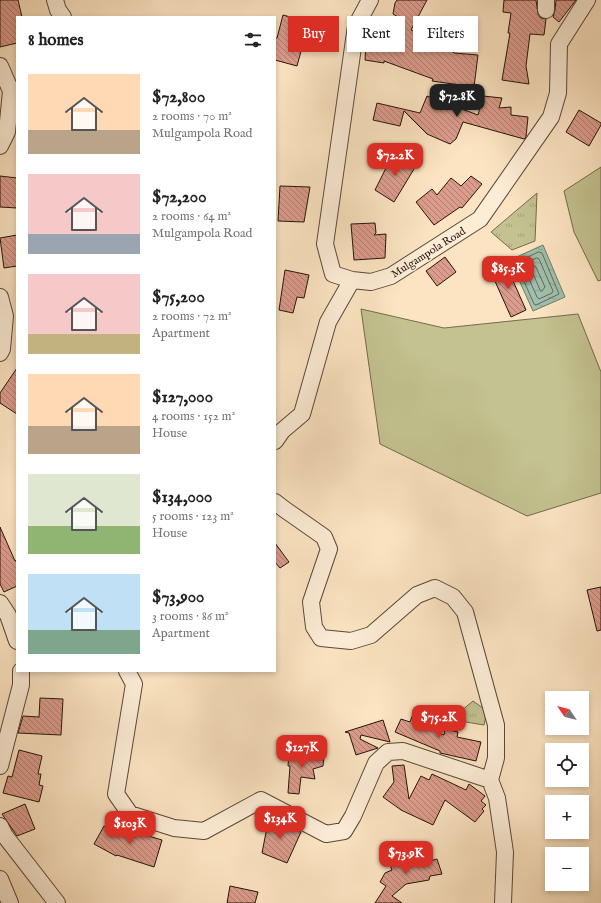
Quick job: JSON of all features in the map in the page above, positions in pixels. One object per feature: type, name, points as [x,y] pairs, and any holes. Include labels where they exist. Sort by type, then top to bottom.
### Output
[{"type":"street","points":[[55,0],[58,10],[62,16]]},
{"type":"street","name":"Mulgampola Road","points":[[370,0],[356,26],[325,244],[333,274],[352,280],[371,282],[391,276],[480,219],[550,117],[558,93],[559,44],[587,0]]},
{"type":"street","points":[[0,66],[11,91],[7,132],[0,146]]},
{"type":"street","points":[[276,440],[282,431],[302,414],[328,322],[352,280]]},
{"type":"street","points":[[0,297],[5,316],[2,349],[0,353]]},
{"type":"street","points":[[276,503],[324,537],[329,549],[311,602],[314,627],[321,638],[351,641],[371,635],[417,595],[435,588],[453,597],[465,612],[496,725],[496,758],[490,780],[497,798],[505,852],[504,903]]},
{"type":"street","points":[[0,603],[8,615],[16,638]]},
{"type":"street","points":[[0,766],[2,749],[20,685],[20,672]]},
{"type":"street","points":[[128,672],[134,684],[116,794],[130,814],[174,828],[204,831],[261,800],[326,834],[344,831],[353,816],[376,763],[388,752],[403,751],[490,780]]},
{"type":"street","points":[[0,826],[5,836],[57,903]]},
{"type":"street","points":[[0,879],[10,903]]},
{"type":"green space","points":[[601,167],[601,280],[598,281],[574,232],[564,191]]},
{"type":"green space","points":[[537,193],[535,241],[512,250],[491,232]]},
{"type":"green space","points":[[361,309],[444,328],[578,314],[601,372],[601,493],[527,516],[380,444]]},
{"type":"green space","points":[[473,701],[487,711],[484,725],[460,721],[461,711]]},
{"type":"water","points":[[543,245],[565,297],[533,311],[510,260]]},
{"type":"building","points":[[0,0],[18,0],[22,16],[16,16],[16,43],[0,47]]},
{"type":"building","points":[[397,0],[427,0],[418,16],[413,16],[413,26],[411,30],[413,31],[413,52],[453,52],[478,55],[474,87],[432,81],[433,79],[384,61],[384,63],[365,60],[365,52],[405,52],[405,16],[396,16],[393,14]]},
{"type":"building","points":[[504,0],[536,0],[538,14],[541,18],[546,19],[544,35],[530,34],[526,66],[529,84],[502,80],[510,33],[508,33],[511,13],[503,12]]},
{"type":"building","points":[[556,0],[576,0],[559,22],[553,17]]},
{"type":"building","points":[[283,15],[288,16],[288,52],[301,52],[297,66],[276,60],[276,38]]},
{"type":"building","points":[[427,96],[478,115],[483,96],[502,98],[499,108],[511,107],[511,115],[528,117],[526,137],[524,139],[463,122],[456,139],[450,144],[427,134],[404,111],[400,126],[373,120],[377,103],[420,113]]},
{"type":"building","points":[[579,110],[601,123],[589,146],[566,132]]},
{"type":"building","points":[[394,152],[417,164],[394,202],[375,190]]},
{"type":"building","points":[[0,176],[16,178],[16,208],[0,207]]},
{"type":"building","points":[[471,176],[482,184],[462,208],[460,207],[434,225],[416,202],[432,189],[437,195],[451,178],[461,186]]},
{"type":"building","points":[[280,186],[310,187],[304,222],[278,221]]},
{"type":"building","points":[[375,223],[376,233],[374,235],[386,234],[385,258],[354,260],[351,224]]},
{"type":"building","points":[[16,235],[16,266],[4,268],[0,238]]},
{"type":"building","points":[[445,257],[456,272],[437,286],[426,271]]},
{"type":"building","points":[[505,263],[526,310],[511,317],[490,270]]},
{"type":"building","points":[[285,270],[309,275],[304,298],[297,297],[293,313],[279,310]]},
{"type":"building","points":[[16,369],[16,413],[0,403],[0,393]]},
{"type":"building","points":[[0,527],[16,560],[16,586],[4,592],[0,584]]},
{"type":"building","points":[[276,544],[289,562],[280,568],[276,563]]},
{"type":"building","points":[[601,587],[601,630],[597,631],[587,590]]},
{"type":"building","points":[[40,698],[63,699],[61,735],[18,733],[23,716],[39,717]]},
{"type":"building","points":[[413,714],[425,720],[423,726],[444,735],[445,729],[458,732],[457,737],[481,742],[476,761],[440,753],[440,751],[395,732],[401,719],[410,722]]},
{"type":"building","points":[[383,720],[390,742],[361,735],[360,739],[378,748],[356,755],[349,733],[345,732]]},
{"type":"building","points":[[19,750],[42,756],[38,774],[41,774],[39,785],[43,786],[39,802],[3,793],[8,776],[12,777]]},
{"type":"building","points":[[289,752],[324,756],[323,766],[313,769],[315,779],[301,777],[299,794],[288,793],[290,766],[288,766]]},
{"type":"building","points":[[404,765],[409,799],[421,776],[429,780],[432,774],[466,790],[469,784],[485,796],[481,801],[486,805],[482,809],[484,811],[475,822],[445,800],[433,825],[401,810],[383,797],[394,782],[392,766]]},
{"type":"building","points":[[25,804],[35,829],[17,836],[2,814]]},
{"type":"building","points":[[269,817],[277,819],[301,832],[287,863],[262,853]]},
{"type":"building","points":[[122,824],[135,832],[162,840],[154,867],[117,855],[116,856],[94,844],[104,826],[116,833]]},
{"type":"building","points":[[410,852],[419,856],[423,863],[437,859],[442,874],[430,876],[429,880],[406,884],[392,896],[402,903],[375,903],[386,886],[380,882],[385,873],[392,870],[388,861]]},
{"type":"building","points":[[230,886],[258,892],[255,903],[227,903]]}]
